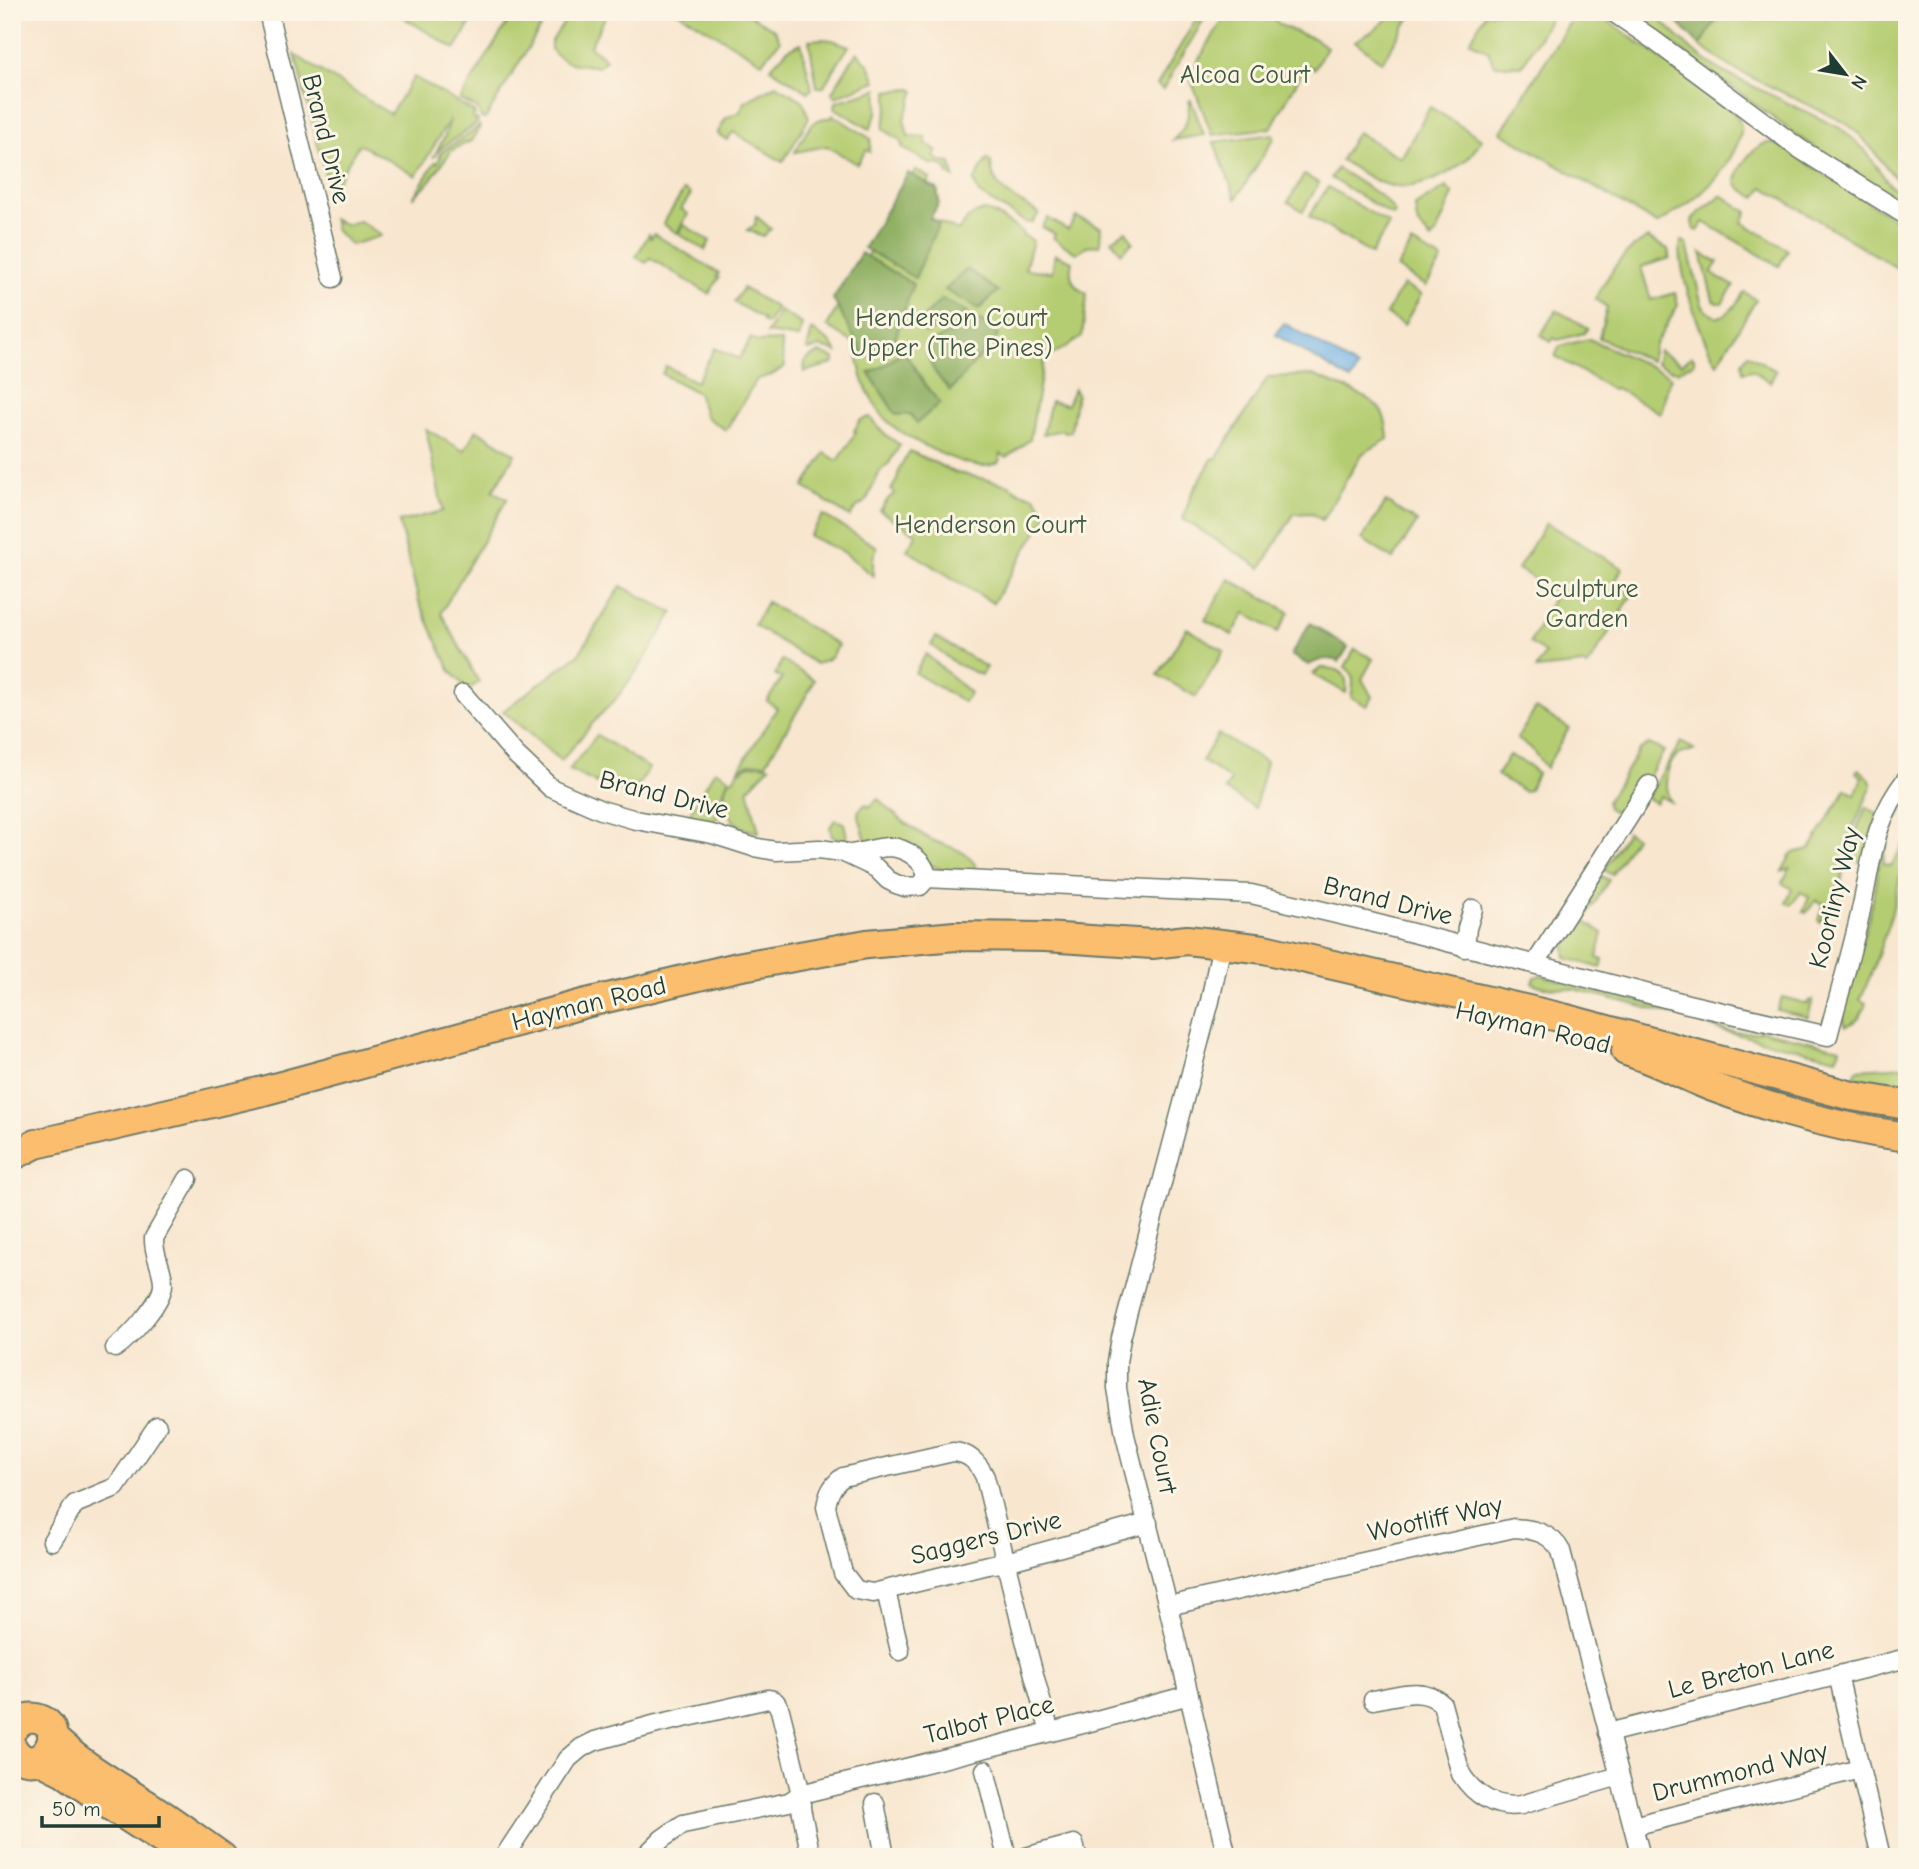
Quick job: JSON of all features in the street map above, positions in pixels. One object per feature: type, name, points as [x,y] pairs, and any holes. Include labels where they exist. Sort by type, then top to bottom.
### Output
[{"type":"main road","name":"Hayman Road","points":[[20,1148],[262,1091],[586,1003],[737,967],[866,944],[955,936],[1045,937],[1152,944],[1182,958],[1264,949],[1599,1027],[1852,1096],[1907,1105]]},
{"type":"main road","name":"Hayman Road","points":[[1220,953],[1260,967],[1559,1031],[1643,1056],[1708,1085],[1770,1107],[1828,1123],[1907,1137]]},
{"type":"main road","points":[[17,1720],[41,1720],[47,1725],[45,1748],[64,1772],[189,1857]]},
{"type":"main road","points":[[12,1746],[24,1759],[45,1748]]},
{"type":"main road","points":[[45,1748],[141,1801],[222,1857]]},
{"type":"street","name":"Brand Drive","points":[[268,12],[332,278]]},
{"type":"street","points":[[1613,12],[1800,149],[1907,216]]},
{"type":"street","name":"Brand Drive","points":[[463,694],[515,754],[551,788],[601,810],[636,820],[712,834],[753,847],[776,851],[831,849],[851,854],[876,868],[888,880],[905,887],[920,886],[927,877],[922,864],[910,854],[894,848],[851,854]]},
{"type":"street","name":"Koorliny Way","points":[[1828,1036],[1861,909],[1875,836],[1884,815],[1907,778]]},
{"type":"street","points":[[1535,964],[1649,785]]},
{"type":"street","points":[[876,868],[875,858],[882,849]]},
{"type":"street","name":"Brand Drive","points":[[927,877],[1251,894],[1828,1036]]},
{"type":"street","points":[[1465,948],[1473,909]]},
{"type":"street","name":"Adie Court","points":[[1220,953],[1126,1314],[1117,1362],[1117,1388],[1227,1857]]},
{"type":"street","points":[[114,1348],[136,1330],[162,1292],[163,1281],[153,1248],[154,1238],[188,1179]]},
{"type":"street","points":[[52,1541],[75,1504],[116,1487],[158,1426]]},
{"type":"street","name":"Saggers Drive","points":[[1006,1562],[985,1477],[981,1467],[963,1453],[953,1452],[843,1477],[836,1482],[828,1497],[826,1507],[843,1573],[856,1590],[873,1593],[1006,1562],[1148,1522]]},
{"type":"street","name":"Wootliff Way","points":[[1168,1606],[1514,1528],[1526,1528],[1547,1536],[1556,1542],[1561,1551],[1641,1857]]},
{"type":"street","points":[[1006,1562],[1050,1732]]},
{"type":"street","points":[[887,1591],[900,1651]]},
{"type":"street","name":"Le Breton Lane","points":[[1608,1733],[1907,1658]]},
{"type":"street","points":[[1838,1675],[1881,1857]]},
{"type":"street","points":[[1373,1700],[1420,1692],[1437,1699],[1442,1704],[1461,1774],[1478,1794],[1500,1805],[1521,1805],[1619,1776]]},
{"type":"street","name":"Talbot Place","points":[[644,1857],[662,1839],[683,1824],[789,1802],[801,1794],[1189,1695]]},
{"type":"street","points":[[507,1856],[568,1759],[581,1748],[595,1741],[657,1724],[761,1700],[773,1700],[777,1703],[801,1794],[801,1808],[811,1857]]},
{"type":"street","name":"Drummond Way","points":[[1633,1826],[1860,1769]]},
{"type":"street","points":[[985,1770],[1006,1857]]},
{"type":"street","points":[[875,1803],[885,1857]]},
{"type":"street","points":[[1026,1857],[1074,1844],[1077,1856],[1073,1857]]},
{"type":"green space","points":[[410,12],[477,12],[455,49],[406,19]]},
{"type":"green space","points":[[514,12],[550,12],[485,119],[481,118],[478,109],[460,100]]},
{"type":"green space","points":[[571,12],[608,12],[590,46],[606,60],[598,67],[566,62],[551,49],[551,42]]},
{"type":"green space","points":[[678,12],[744,12],[775,30],[780,41],[762,62]]},
{"type":"green space","points":[[1192,12],[1208,12],[1163,89],[1157,85],[1198,16]]},
{"type":"green space","name":"Alcoa Court","points":[[1228,12],[1264,12],[1282,26],[1313,38],[1327,47],[1314,69],[1306,65],[1271,128],[1212,135],[1191,80],[1196,73],[1196,64]]},
{"type":"green space","points":[[1396,12],[1412,14],[1382,62],[1355,41]]},
{"type":"green space","points":[[1486,12],[1554,12],[1522,66],[1494,65],[1488,51],[1470,41]]},
{"type":"green space","points":[[1576,12],[1596,12],[1726,105],[1739,121],[1740,139],[1721,173],[1692,201],[1657,224],[1501,132]]},
{"type":"green space","points":[[1630,12],[1652,12],[1694,52],[1721,71],[1842,129],[1864,149],[1890,185],[1907,199],[1907,206],[1799,137]]},
{"type":"green space","points":[[1668,12],[1717,12],[1719,15],[1700,46]]},
{"type":"green space","points":[[1717,12],[1907,12],[1907,188],[1844,122],[1734,69],[1700,46],[1719,16]]},
{"type":"green space","points":[[822,39],[849,46],[823,87],[817,87],[809,40]]},
{"type":"green space","points":[[801,43],[812,89],[808,92],[770,68],[787,50]]},
{"type":"green space","points":[[857,52],[869,65],[876,81],[835,97],[832,92]]},
{"type":"green space","points":[[295,55],[390,114],[414,77],[474,112],[473,119],[478,121],[443,147],[433,158],[445,136],[450,119],[416,176],[359,144],[330,193]]},
{"type":"green space","points":[[776,85],[802,100],[809,118],[783,162],[733,132],[727,140],[717,134],[726,118],[740,112],[745,102]]},
{"type":"green space","points":[[878,89],[877,113],[870,129],[835,108],[836,102]]},
{"type":"green space","points":[[888,91],[915,91],[904,119],[908,136],[926,137],[926,144],[937,150],[934,157],[951,163],[954,178],[948,174],[947,169],[938,164],[932,165],[903,148],[900,140],[883,129]]},
{"type":"green space","points":[[1191,100],[1204,135],[1173,140],[1186,123]]},
{"type":"green space","points":[[1430,107],[1482,139],[1468,158],[1448,173],[1416,185],[1394,186],[1373,179],[1341,160],[1357,132],[1401,158]]},
{"type":"green space","points":[[833,115],[871,139],[870,152],[866,150],[857,164],[827,146],[795,152],[813,124]]},
{"type":"green space","points":[[479,125],[471,141],[452,150],[428,183],[413,198],[435,162],[441,157],[440,154]]},
{"type":"green space","points":[[1273,134],[1274,138],[1236,199],[1214,142]]},
{"type":"green space","points":[[1766,143],[1782,147],[1907,227],[1907,274],[1763,187],[1756,198],[1740,188],[1736,182],[1742,164]]},
{"type":"green space","points":[[987,159],[991,162],[992,172],[1000,187],[1014,199],[1039,213],[1033,222],[1027,223],[979,194],[974,181]]},
{"type":"green space","points":[[1337,168],[1378,194],[1395,213],[1393,216],[1331,178]]},
{"type":"green space","name":"Henderson Court Upper (The Pines)","points":[[916,170],[930,178],[928,184],[937,189],[939,203],[930,218],[958,231],[974,214],[988,212],[995,215],[1033,241],[1025,269],[1052,272],[1055,254],[1072,261],[1073,280],[1078,288],[1087,294],[1082,337],[1044,360],[1030,439],[1006,457],[1001,454],[999,462],[991,465],[972,464],[944,455],[914,440],[889,423],[867,390],[855,344],[827,326]]},
{"type":"green space","points":[[908,173],[937,189],[939,203],[930,218],[939,223],[915,278],[864,248]]},
{"type":"green space","points":[[1304,175],[1319,183],[1303,211],[1288,202]]},
{"type":"green space","points":[[1328,187],[1389,224],[1371,254],[1309,216]]},
{"type":"green space","points":[[1446,187],[1453,194],[1431,240],[1417,222],[1415,206]]},
{"type":"green space","points":[[684,190],[691,194],[681,209],[688,214],[677,233],[663,224]]},
{"type":"green space","points":[[1720,196],[1747,212],[1742,222],[1788,250],[1779,266],[1704,222],[1698,231],[1694,229],[1693,218]]},
{"type":"green space","points":[[756,216],[771,229],[763,236],[747,230],[755,225]]},
{"type":"green space","points":[[1076,217],[1101,227],[1100,245],[1087,246],[1076,253],[1053,238],[1055,234],[1042,227],[1048,218],[1068,230]]},
{"type":"green space","points":[[333,219],[345,225],[359,221],[381,236],[351,245],[336,231]]},
{"type":"green space","points":[[684,225],[710,241],[705,250],[679,234]]},
{"type":"green space","points":[[1126,231],[1133,242],[1121,253],[1112,240]]},
{"type":"green space","points":[[649,234],[651,238],[654,234],[719,273],[719,278],[709,294],[650,258],[646,263],[636,257]]},
{"type":"green space","points":[[1647,238],[1668,249],[1670,258],[1641,267],[1651,300],[1675,293],[1678,305],[1654,346],[1651,361],[1599,338],[1607,307],[1595,299],[1622,257]]},
{"type":"green space","points":[[1681,241],[1687,244],[1702,305],[1708,312],[1714,316],[1726,314],[1744,292],[1756,300],[1717,364],[1704,338],[1686,286],[1680,253]]},
{"type":"green space","points":[[1412,243],[1442,260],[1426,286],[1397,268]]},
{"type":"green space","points":[[861,253],[913,284],[894,342],[888,348],[872,355],[864,355],[833,299]]},
{"type":"green space","points":[[1701,253],[1718,262],[1711,273],[1734,286],[1722,303],[1713,300]]},
{"type":"green space","points":[[967,269],[998,291],[979,309],[945,290]]},
{"type":"green space","points":[[1403,285],[1421,295],[1404,325],[1386,314]]},
{"type":"green space","points":[[743,288],[777,308],[767,324],[734,302]]},
{"type":"green space","points":[[942,299],[967,313],[927,333],[919,328],[923,318]]},
{"type":"green space","points":[[1556,310],[1588,328],[1584,333],[1558,340],[1554,338],[1551,342],[1541,335]]},
{"type":"green space","points":[[780,311],[802,324],[799,338],[767,333]]},
{"type":"green space","points":[[980,320],[999,335],[950,391],[934,370],[927,344]]},
{"type":"green space","points":[[812,330],[830,342],[837,352],[821,347],[807,349]]},
{"type":"green space","points":[[751,338],[757,342],[782,341],[785,366],[772,375],[757,379],[726,430],[706,417],[698,393],[662,374],[666,366],[696,382],[715,348],[739,359]]},
{"type":"green space","points":[[1589,339],[1671,378],[1660,413],[1555,356],[1560,346]]},
{"type":"green space","points":[[903,350],[940,403],[917,423],[910,414],[896,415],[869,373],[887,364]]},
{"type":"green space","points":[[1659,351],[1682,364],[1691,356],[1694,363],[1678,371],[1669,369],[1656,363]]},
{"type":"green space","points":[[820,353],[834,358],[834,363],[804,372],[805,361]]},
{"type":"green space","points":[[1748,354],[1776,371],[1770,382],[1752,370],[1743,372],[1742,363]]},
{"type":"green space","points":[[1313,375],[1373,402],[1383,414],[1388,439],[1362,454],[1322,520],[1311,513],[1294,514],[1261,568],[1183,519],[1191,495],[1213,458],[1216,459],[1268,377]]},
{"type":"green space","points":[[1074,389],[1077,394],[1071,431],[1043,434],[1051,401],[1067,405]]},
{"type":"green space","points":[[870,417],[883,433],[900,445],[889,463],[880,471],[866,501],[856,508],[850,517],[804,487],[825,453],[838,461],[856,432],[854,431],[860,420]]},
{"type":"green space","points":[[426,429],[464,451],[477,430],[515,454],[493,491],[507,499],[441,613],[479,682],[468,690],[450,670],[419,602],[399,522],[443,511]]},
{"type":"green space","name":"Henderson Court","points":[[910,451],[954,472],[1009,485],[1019,492],[1035,496],[1047,515],[993,603],[907,550],[917,534],[880,511],[895,493],[891,490]]},
{"type":"green space","points":[[1386,502],[1417,522],[1393,559],[1362,539]]},
{"type":"green space","points":[[823,515],[877,547],[873,558],[873,576],[845,553],[809,536]]},
{"type":"green space","name":"Sculpture Garden","points":[[1546,523],[1622,568],[1614,584],[1632,595],[1587,667],[1583,664],[1536,669],[1545,653],[1530,643],[1556,592],[1518,569]]},
{"type":"green space","points":[[1229,579],[1289,612],[1278,632],[1245,613],[1232,635],[1205,620]]},
{"type":"green space","points":[[621,586],[673,613],[641,665],[615,700],[561,761],[503,711],[579,654]]},
{"type":"green space","points":[[767,602],[838,645],[830,658],[816,664],[754,625]]},
{"type":"green space","points":[[1310,623],[1348,647],[1339,662],[1324,659],[1309,665],[1291,655]]},
{"type":"green space","points":[[1187,628],[1224,651],[1196,697],[1158,675]]},
{"type":"green space","points":[[936,637],[986,667],[981,675],[956,664],[931,645]]},
{"type":"green space","points":[[1355,649],[1373,659],[1362,679],[1372,697],[1367,706],[1351,697],[1352,677],[1345,667]]},
{"type":"green space","points":[[926,654],[970,693],[964,702],[915,673]]},
{"type":"green space","points":[[782,660],[814,680],[766,763],[749,764],[739,769],[777,708],[767,701],[782,678],[775,675]]},
{"type":"green space","points":[[1321,668],[1342,673],[1346,680],[1346,693],[1313,674]]},
{"type":"green space","points":[[1536,708],[1569,728],[1546,768],[1530,747],[1517,739]]},
{"type":"green space","points":[[1218,734],[1266,762],[1255,808],[1225,790],[1231,780],[1202,761]]},
{"type":"green space","points":[[597,735],[649,768],[634,793],[598,784],[569,770]]},
{"type":"green space","points":[[1681,742],[1695,750],[1678,755],[1670,765],[1666,784],[1671,802],[1660,796],[1655,803],[1647,798]]},
{"type":"green space","points":[[1649,744],[1664,751],[1624,818],[1608,808],[1607,802],[1639,750]]},
{"type":"green space","points":[[1509,755],[1529,765],[1537,774],[1529,790],[1524,791],[1497,775]]},
{"type":"green space","points":[[760,764],[770,766],[748,789],[759,832],[749,830],[734,821],[729,814],[725,798],[730,780],[738,772]]},
{"type":"green space","points":[[1859,769],[1872,785],[1851,833],[1836,909],[1831,906],[1821,922],[1818,920],[1824,904],[1816,900],[1806,913],[1803,912],[1809,897],[1801,892],[1791,905],[1786,902],[1792,889],[1782,883],[1790,868],[1782,871],[1792,853],[1810,849],[1846,789],[1855,795],[1862,777],[1856,772]]},
{"type":"green space","points":[[715,770],[729,778],[723,794],[726,811],[713,819],[687,818]]},
{"type":"green space","points":[[878,799],[896,816],[930,839],[966,855],[976,866],[974,871],[943,870],[866,841],[858,813],[866,804],[869,807]]},
{"type":"green space","points":[[1900,801],[1904,803],[1888,840],[1883,863],[1891,866],[1907,839],[1891,916],[1860,1000],[1866,1003],[1863,1011],[1857,1020],[1846,1026],[1843,1020],[1844,1010],[1872,904],[1883,837]]},
{"type":"green space","points":[[1866,807],[1878,814],[1860,863],[1851,859],[1858,826]]},
{"type":"green space","points":[[835,820],[844,823],[847,837],[845,840],[832,836],[830,827]]},
{"type":"green space","points":[[1627,832],[1635,837],[1612,875],[1604,870]]},
{"type":"green space","points":[[1600,876],[1609,880],[1584,921],[1603,933],[1597,958],[1603,960],[1601,968],[1566,958],[1564,935]]},
{"type":"green space","points":[[1540,975],[1701,1017],[1713,1026],[1728,1031],[1760,1030],[1840,1048],[1837,1058],[1722,1031],[1694,1020],[1578,990],[1536,985],[1532,982]]},
{"type":"green space","points":[[1782,997],[1808,1004],[1813,1000],[1808,1017],[1777,1010]]},
{"type":"green space","points":[[1907,1066],[1907,1087],[1854,1077],[1857,1069]]},
{"type":"water","points":[[1284,323],[1358,368],[1351,380],[1276,335]]}]
